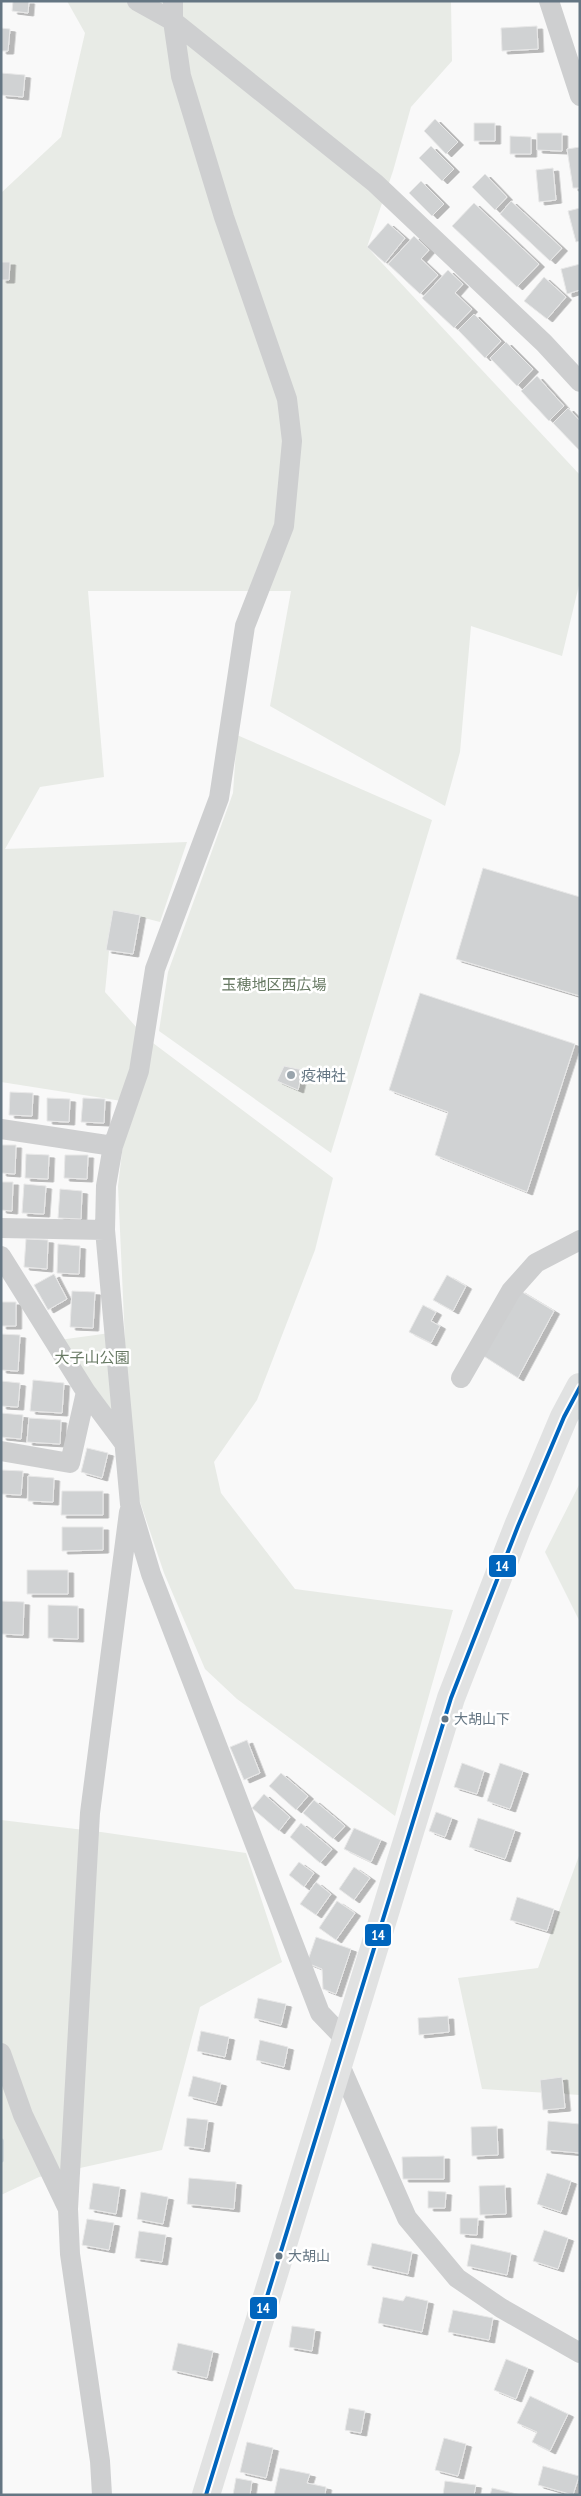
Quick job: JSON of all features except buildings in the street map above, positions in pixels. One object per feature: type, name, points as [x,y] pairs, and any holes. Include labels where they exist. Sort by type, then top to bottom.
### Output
[{"type":"main road","points":[[206,2495],[451,1698],[518,1526],[564,1416],[580,1387]]},
{"type":"street","points":[[137,1],[173,11],[375,183],[544,343],[580,382]]},
{"type":"street","points":[[549,1],[580,96]]},
{"type":"street","points":[[173,11],[181,76],[224,217],[287,399],[292,441],[284,526],[245,626],[219,798],[155,969],[139,1071],[113,1146],[106,1186],[105,1230],[130,1504],[155,1583],[320,2013],[342,2051],[407,2218],[457,2278],[501,2308],[580,2353]]},
{"type":"street","points":[[1,1129],[113,1146]]},
{"type":"street","points":[[1,1228],[105,1230]]},
{"type":"street","points":[[461,1378],[511,1291],[536,1263],[580,1240]]},
{"type":"street","points":[[1,1256],[86,1392],[124,1443]]},
{"type":"street","points":[[1,1451],[70,1463],[86,1392]]},
{"type":"street","points":[[102,2495],[100,2461],[70,2254],[68,2209],[90,1813],[130,1504]]},
{"type":"street","points":[[1,2053],[23,2115],[68,2209]]},
{"type":"green space","points":[[67,1],[451,1],[452,61],[411,107],[393,171],[367,247],[580,475],[580,581],[562,656],[471,626],[460,752],[445,806],[270,706],[291,591],[88,591],[104,777],[40,787],[5,849],[187,842],[160,922],[113,910],[105,992],[145,1037],[333,1178],[315,1250],[257,1400],[214,1462],[221,1493],[295,1589],[453,1610],[395,1816],[237,1699],[205,1669],[164,1573],[131,1475],[118,1186],[128,1102],[1,1082],[1,193],[61,137],[85,33]]},
{"type":"green space","name":"玉穂地区西広場","points":[[237,735],[432,820],[331,1153],[159,1031],[168,972],[233,793]]},
{"type":"green space","name":"大子山公園","points":[[110,1333],[120,1430],[59,1340]]},
{"type":"green space","points":[[580,1483],[580,1622],[545,1552]]},
{"type":"green space","points":[[1,1820],[246,1853],[282,1962],[200,2007],[162,2150],[39,2177],[1,2195]]},
{"type":"green space","points":[[580,1853],[580,2095],[482,2089],[458,1978],[538,1968]]},
{"type":"waterway","points":[[1,2141],[1,2160]]},
{"type":"transit line","name":"14","points":[[206,2495],[451,1698],[518,1526],[564,1417],[580,1387]]},
{"type":"place","name":"疫神社","points":[[291,1075]]},
{"type":"place","name":"大胡山下","points":[[445,1719]]},
{"type":"place","name":"大胡山","points":[[279,2256]]}]
